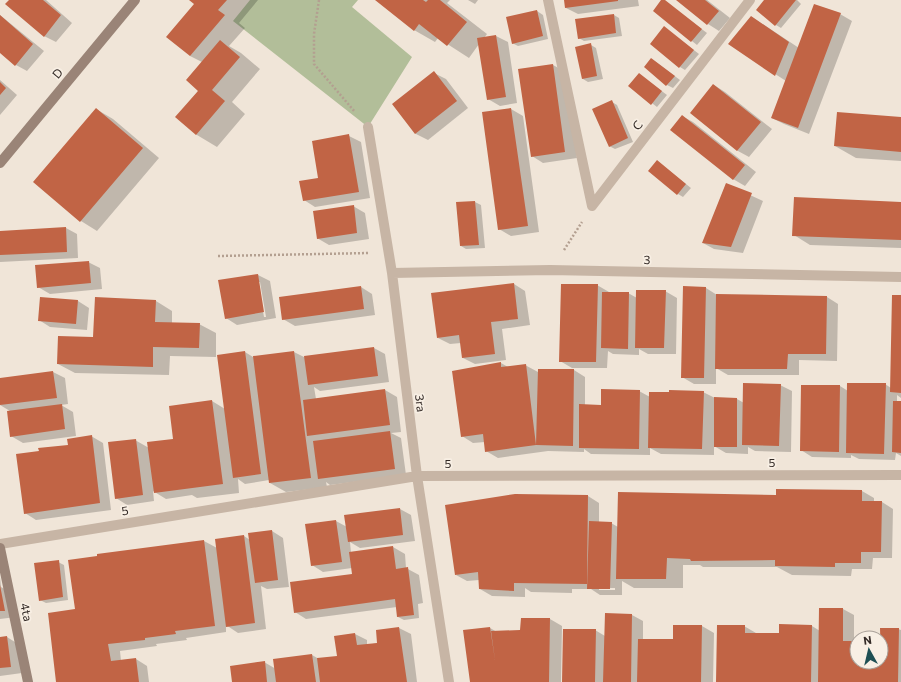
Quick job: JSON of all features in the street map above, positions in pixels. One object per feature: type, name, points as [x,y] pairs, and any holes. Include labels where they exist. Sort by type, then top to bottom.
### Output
[{"type":"street","name":"D","points":[[0,163],[135,0]]},
{"type":"street","points":[[548,0],[592,206]]},
{"type":"street","name":"C","points":[[592,206],[750,0]]},
{"type":"street","name":"3ra","points":[[368,127],[392,273],[417,476],[449,682]]},
{"type":"street","name":"3","points":[[392,273],[550,270],[901,277]]},
{"type":"street","name":"5","points":[[0,544],[417,476],[901,475]]},
{"type":"street","name":"4ta","points":[[0,548],[28,682]]},
{"type":"path","points":[[319,0],[314,34],[314,64],[368,127]]},
{"type":"path","points":[[550,270],[592,206]]},
{"type":"path","points":[[218,256],[388,253]]},
{"type":"green space","points":[[250,0],[358,0],[352,7],[412,57],[368,127],[233,21]]},
{"type":"building","points":[[9,0],[43,0],[61,15],[44,37],[5,4]]},
{"type":"building","points":[[189,0],[227,0],[218,10],[225,15],[190,56],[166,37],[194,4]]},
{"type":"building","points":[[375,0],[423,0],[426,2],[428,0],[440,0],[467,22],[447,46],[419,24],[414,31]]},
{"type":"building","points":[[564,0],[618,0],[618,1],[565,8]]},
{"type":"building","points":[[661,0],[665,0],[702,29],[691,42],[653,11]]},
{"type":"building","points":[[676,0],[705,0],[719,11],[707,25]]},
{"type":"building","points":[[764,0],[796,0],[775,26],[756,10]]},
{"type":"building","points":[[814,4],[841,13],[798,128],[771,118]]},
{"type":"building","points":[[537,10],[543,36],[512,44],[506,17]]},
{"type":"building","points":[[614,14],[616,33],[578,39],[575,19]]},
{"type":"building","points":[[0,15],[33,44],[15,66],[0,53]]},
{"type":"building","points":[[751,16],[789,42],[775,76],[728,44]]},
{"type":"building","points":[[664,26],[694,50],[679,68],[650,44]]},
{"type":"building","points":[[496,35],[506,97],[487,100],[477,38]]},
{"type":"building","points":[[220,40],[240,57],[212,90],[225,101],[196,135],[175,117],[198,91],[186,80]]},
{"type":"building","points":[[591,43],[597,76],[582,79],[575,47]]},
{"type":"building","points":[[651,58],[675,76],[666,86],[644,67]]},
{"type":"building","points":[[553,64],[565,152],[531,157],[518,69]]},
{"type":"building","points":[[434,71],[457,101],[415,134],[392,104]]},
{"type":"building","points":[[639,73],[662,91],[651,105],[628,86]]},
{"type":"building","points":[[0,82],[6,88],[0,95]]},
{"type":"building","points":[[713,84],[761,122],[737,151],[690,113]]},
{"type":"building","points":[[612,100],[628,138],[609,147],[592,109]]},
{"type":"building","points":[[96,108],[143,148],[80,222],[33,182]]},
{"type":"building","points":[[511,108],[528,226],[498,230],[482,112]]},
{"type":"building","points":[[837,112],[901,117],[901,152],[834,146]]},
{"type":"building","points":[[682,115],[745,165],[733,180],[670,130]]},
{"type":"building","points":[[349,134],[359,192],[303,201],[299,181],[318,178],[312,141]]},
{"type":"building","points":[[657,160],[686,184],[677,195],[648,171]]},
{"type":"building","points":[[726,183],[752,193],[731,247],[702,243]]},
{"type":"building","points":[[794,197],[901,202],[901,240],[792,236]]},
{"type":"building","points":[[475,201],[479,245],[460,246],[456,202]]},
{"type":"building","points":[[354,205],[357,233],[317,239],[313,211]]},
{"type":"building","points":[[66,227],[67,252],[0,255],[0,231]]},
{"type":"building","points":[[89,261],[91,283],[37,288],[35,265]]},
{"type":"building","points":[[258,274],[264,312],[225,319],[218,280]]},
{"type":"building","points":[[514,283],[518,319],[491,322],[495,354],[462,358],[459,335],[437,338],[431,293]]},
{"type":"building","points":[[561,284],[598,284],[596,362],[559,362]]},
{"type":"building","points":[[361,286],[364,309],[282,320],[279,297]]},
{"type":"building","points":[[683,286],[706,287],[704,378],[681,378]]},
{"type":"building","points":[[636,290],[666,290],[664,348],[635,348]]},
{"type":"building","points":[[602,292],[629,292],[628,349],[601,348]]},
{"type":"building","points":[[716,294],[827,296],[826,354],[788,354],[787,369],[715,369]]},
{"type":"building","points":[[892,295],[901,295],[901,393],[890,392]]},
{"type":"building","points":[[40,297],[78,300],[76,324],[38,321]]},
{"type":"building","points":[[95,297],[156,300],[155,322],[200,323],[199,348],[153,347],[153,367],[57,364],[58,336],[93,337]]},
{"type":"building","points":[[374,347],[378,376],[308,385],[304,356]]},
{"type":"building","points":[[245,351],[261,474],[233,478],[217,355]]},
{"type":"building","points":[[294,351],[311,478],[269,483],[253,356]]},
{"type":"building","points":[[501,362],[501,367],[526,364],[536,445],[485,452],[483,434],[461,437],[452,371]]},
{"type":"building","points":[[538,369],[574,369],[573,446],[536,445]]},
{"type":"building","points":[[53,371],[57,398],[0,405],[0,378]]},
{"type":"building","points":[[743,383],[781,384],[779,446],[742,445]]},
{"type":"building","points":[[847,383],[886,383],[884,454],[846,453]]},
{"type":"building","points":[[801,385],[840,385],[839,452],[800,451]]},
{"type":"building","points":[[385,389],[390,425],[307,436],[303,400]]},
{"type":"building","points":[[601,389],[640,390],[639,449],[579,448],[579,404],[601,405]]},
{"type":"building","points":[[669,390],[704,391],[702,449],[648,448],[649,392],[669,392]]},
{"type":"building","points":[[714,397],[737,398],[737,447],[714,447]]},
{"type":"building","points":[[212,400],[223,484],[154,493],[147,442],[173,439],[169,406]]},
{"type":"building","points":[[893,401],[901,401],[901,453],[892,452]]},
{"type":"building","points":[[62,404],[65,429],[10,437],[7,411]]},
{"type":"building","points":[[390,431],[395,469],[318,479],[313,441]]},
{"type":"building","points":[[92,435],[100,503],[24,514],[16,454],[39,451],[38,448],[68,445],[67,439]]},
{"type":"building","points":[[136,439],[143,495],[115,499],[108,442]]},
{"type":"building","points":[[776,489],[862,490],[862,501],[882,501],[881,552],[861,552],[861,563],[835,563],[835,567],[775,566],[775,560],[691,561],[690,559],[667,558],[666,579],[616,579],[618,492],[776,495]]},
{"type":"building","points":[[515,494],[588,495],[587,584],[514,583],[514,591],[479,589],[478,572],[455,575],[445,505]]},
{"type":"building","points":[[400,508],[403,535],[348,542],[344,515]]},
{"type":"building","points":[[336,520],[342,562],[311,566],[305,524]]},
{"type":"building","points":[[589,521],[612,522],[610,589],[587,589]]},
{"type":"building","points":[[272,530],[278,580],[255,583],[248,533]]},
{"type":"building","points":[[244,535],[255,623],[226,627],[215,539]]},
{"type":"building","points":[[204,540],[215,626],[175,631],[176,634],[145,638],[145,640],[108,644],[111,661],[136,658],[139,682],[56,682],[48,613],[75,609],[68,560],[97,556],[97,554]]},
{"type":"building","points":[[393,546],[396,569],[408,567],[414,615],[397,617],[395,599],[294,613],[290,582],[352,574],[349,552]]},
{"type":"building","points":[[59,560],[63,597],[39,601],[34,563]]},
{"type":"building","points":[[0,585],[5,611],[0,611]]},
{"type":"building","points":[[819,608],[843,608],[843,641],[849,641],[849,670],[889,670],[889,630],[880,630],[880,628],[899,628],[898,682],[818,682]]},
{"type":"building","points":[[605,613],[632,614],[631,682],[603,682]]},
{"type":"building","points":[[521,618],[550,618],[549,682],[470,682],[463,630],[490,627],[495,660],[491,631],[520,630]]},
{"type":"building","points":[[779,624],[812,625],[811,682],[716,682],[717,625],[745,625],[745,633],[779,633]]},
{"type":"building","points":[[673,625],[702,625],[701,682],[637,682],[638,639],[673,639]]},
{"type":"building","points":[[399,627],[407,682],[320,682],[317,658],[337,656],[334,636],[355,633],[357,645],[377,643],[376,630]]},
{"type":"building","points":[[563,629],[596,629],[595,682],[562,682]]},
{"type":"building","points":[[7,636],[11,667],[0,668],[0,637]]},
{"type":"building","points":[[312,654],[316,682],[276,682],[273,659]]},
{"type":"building","points":[[265,661],[267,682],[232,682],[230,666]]}]
